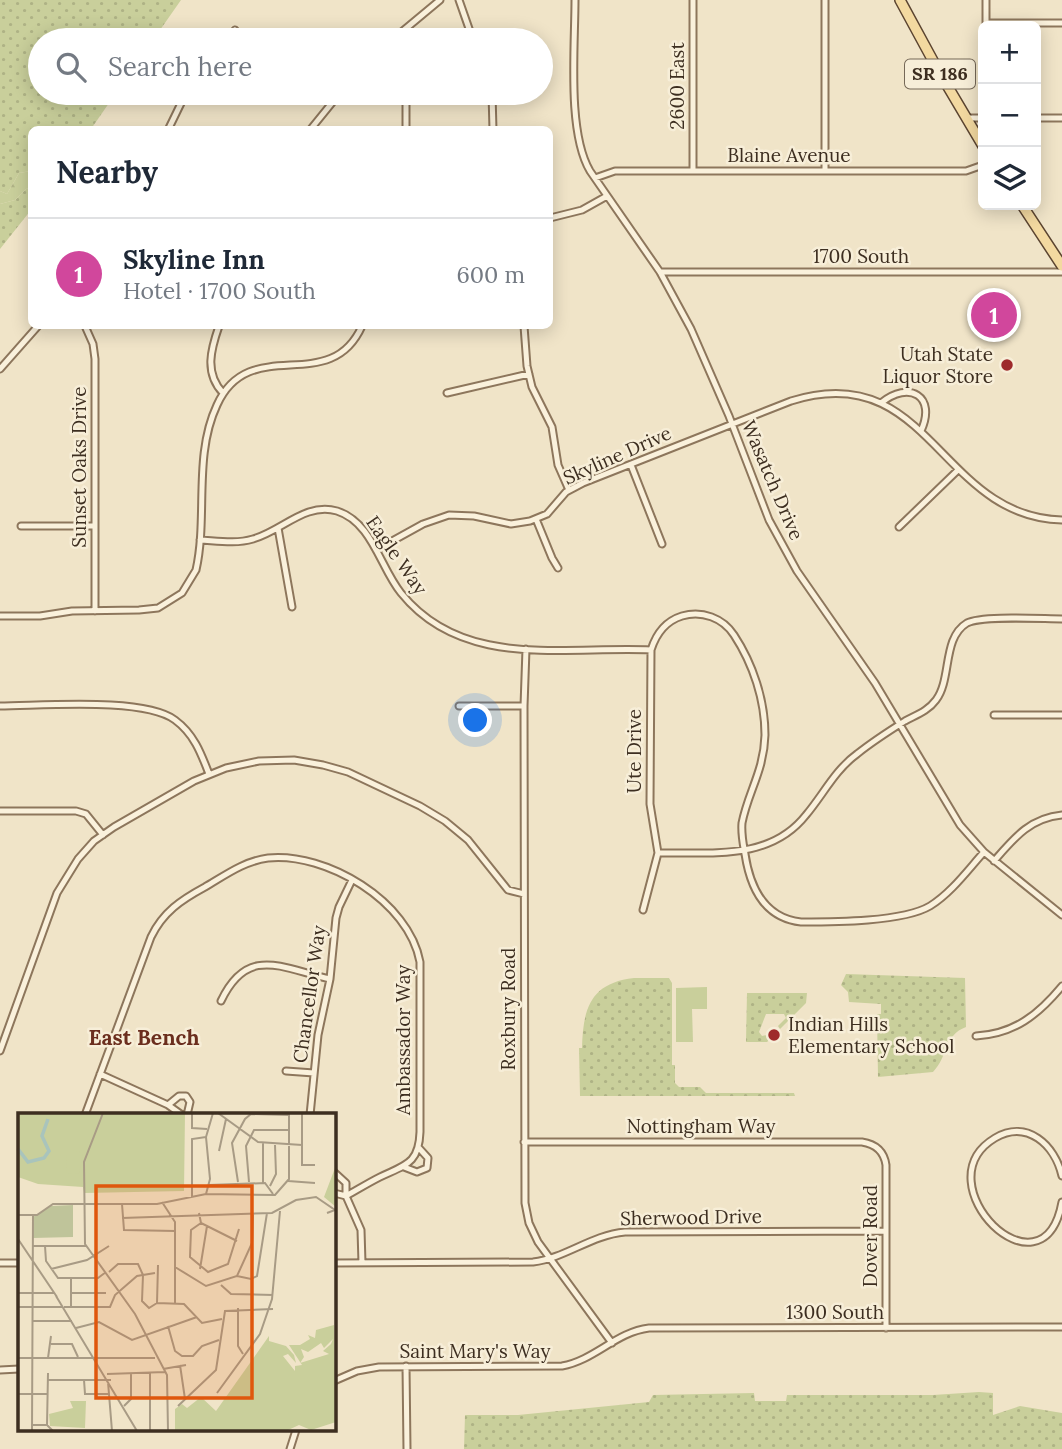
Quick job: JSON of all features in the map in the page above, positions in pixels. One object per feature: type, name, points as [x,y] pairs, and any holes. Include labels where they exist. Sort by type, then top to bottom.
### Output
[{"type":"main road","name":"SR 186","points":[[900,0],[978,138]]},
{"type":"main road","points":[[1025,210],[1062,266]]},
{"type":"street","points":[[406,28],[440,0]]},
{"type":"street","points":[[459,0],[469,28]]},
{"type":"street","name":"Wasatch Drive","points":[[575,0],[576,130],[582,156],[594,178],[660,272],[691,329],[783,548],[848,642],[900,724],[950,811],[984,852],[1062,915]]},
{"type":"street","name":"2600 East","points":[[692,171],[693,0]]},
{"type":"street","points":[[825,0],[825,171]]},
{"type":"street","points":[[986,0],[986,21]]},
{"type":"street","points":[[1041,23],[1062,23]]},
{"type":"street","points":[[170,126],[180,105]]},
{"type":"street","points":[[313,126],[330,105]]},
{"type":"street","points":[[406,105],[407,126]]},
{"type":"street","points":[[492,105],[493,126]]},
{"type":"street","points":[[966,118],[978,118]]},
{"type":"street","points":[[1041,118],[1062,118]]},
{"type":"street","name":"Blaine Avenue","points":[[594,178],[615,171],[966,171],[978,167]]},
{"type":"street","points":[[553,217],[582,210],[607,196]]},
{"type":"street","name":"1700 South","points":[[660,272],[1062,272]]},
{"type":"street","points":[[0,369],[35,329]]},
{"type":"street","name":"Sunset Oaks Drive","points":[[86,329],[93,344],[95,359],[95,611]]},
{"type":"street","points":[[218,329],[211,363],[216,384],[223,393]]},
{"type":"street","points":[[0,616],[149,610],[175,599],[188,587],[194,576],[200,540],[205,452],[213,413],[223,393],[241,377],[262,368],[283,364],[309,365],[328,360],[350,345],[360,329]]},
{"type":"street","points":[[524,329],[529,374],[537,399],[552,427],[558,465],[569,490]]},
{"type":"street","points":[[447,393],[529,374]]},
{"type":"street","points":[[881,403],[900,391],[917,396],[922,400],[926,412],[921,431]]},
{"type":"street","name":"Skyline Drive","points":[[537,519],[551,510],[569,490],[732,424],[812,395],[845,394],[881,403],[897,411],[921,431],[958,470],[985,494],[1000,503],[1030,515],[1062,520]]},
{"type":"street","points":[[631,465],[662,544]]},
{"type":"street","points":[[899,527],[958,470]]},
{"type":"street","name":"Eagle Way","points":[[200,540],[243,541],[258,537],[308,512],[329,510],[344,514],[358,523],[402,594],[418,611],[460,638],[486,646],[526,649],[651,650]]},
{"type":"street","points":[[376,550],[423,524],[449,515],[474,516],[511,524],[537,519],[558,568]]},
{"type":"street","points":[[21,526],[95,526]]},
{"type":"street","points":[[278,528],[292,607]]},
{"type":"street","points":[[651,650],[657,635],[668,623],[683,616],[699,614],[712,617],[726,625],[747,659],[760,694],[765,736],[759,774],[742,825],[744,851],[747,872],[762,902],[776,914],[801,922],[914,913],[944,895],[984,852]]},
{"type":"street","points":[[643,910],[658,853],[744,851],[771,844],[787,834],[805,817],[846,763],[900,724],[930,707],[938,697],[955,637],[965,625],[981,619],[1062,619]]},
{"type":"street","name":"Roxbury Road","points":[[526,649],[526,1210],[535,1236],[612,1343]]},
{"type":"street","name":"Ute Drive","points":[[651,650],[650,804],[658,853]]},
{"type":"street","points":[[0,706],[131,706],[151,709],[168,715],[188,732],[200,750],[209,774]]},
{"type":"street","points":[[458,706],[524,706]]},
{"type":"street","points":[[995,715],[1062,715]]},
{"type":"street","points":[[0,1051],[63,881],[86,849],[103,835],[209,774],[243,764],[277,760],[310,762],[348,772],[420,806],[445,821],[468,840],[508,890],[524,894]]},
{"type":"street","points":[[0,811],[76,811],[86,814],[103,835]]},
{"type":"street","points":[[995,861],[1024,829],[1046,818],[1062,815]]},
{"type":"street","name":"Ambassador Way","points":[[86,1113],[154,931],[166,912],[180,901],[244,865],[267,858],[310,862],[330,869],[370,890],[387,905],[408,931],[418,953],[418,1147],[428,1158],[427,1168],[417,1172],[404,1167],[379,1177],[346,1196]]},
{"type":"street","name":"Chancellor Way","points":[[310,1113],[317,1035],[330,979],[337,912],[352,880]]},
{"type":"street","points":[[220,1001],[238,974],[256,965],[276,964],[330,979]]},
{"type":"street","points":[[976,1036],[1004,1031],[1024,1023],[1044,1008],[1062,986]]},
{"type":"street","points":[[286,1071],[314,1073]]},
{"type":"street","points":[[100,1074],[182,1113]]},
{"type":"street","points":[[168,1105],[179,1096],[186,1096],[190,1102],[186,1113]]},
{"type":"street","points":[[1062,1176],[1058,1161],[1049,1146],[1035,1136],[1019,1133],[1003,1134],[988,1143],[978,1155],[972,1169],[972,1184],[978,1206],[989,1222],[1014,1241],[1027,1242],[1043,1237],[1052,1229],[1062,1202]]},
{"type":"street","name":"Nottingham Way","points":[[524,1142],[862,1142],[877,1148]]},
{"type":"street","points":[[404,1167],[413,1159],[418,1147]]},
{"type":"street","name":"Dover Road","points":[[877,1148],[886,1161],[886,1328]]},
{"type":"street","points":[[336,1174],[346,1183],[346,1196],[361,1230],[362,1264]]},
{"type":"street","points":[[336,1194],[346,1196]]},
{"type":"street","points":[[1052,1229],[1062,1231]]},
{"type":"street","name":"Sherwood Drive","points":[[336,1264],[520,1264],[551,1260],[598,1237],[625,1232],[886,1231]]},
{"type":"street","points":[[0,1263],[18,1263]]},
{"type":"street","name":"1300 South","points":[[612,1343],[628,1333],[649,1328],[1062,1327]]},
{"type":"street","name":"Saint Mary's Way","points":[[336,1380],[368,1368],[562,1366],[589,1358],[612,1343]]},
{"type":"street","points":[[406,1366],[407,1449]]},
{"type":"street","points":[[0,1370],[18,1369]]},
{"type":"street","points":[[290,1449],[295,1432]]},
{"type":"green space","points":[[0,0],[181,0],[161,28],[28,28],[28,105],[108,105],[93,126],[28,126],[28,172],[19,173],[7,194],[0,191]]},
{"type":"green space","points":[[28,172],[28,189],[15,200],[0,204],[0,191],[7,194],[19,173]]},
{"type":"green space","points":[[26,189],[28,214],[0,249],[0,204],[15,200]]},
{"type":"green space","points":[[846,974],[965,978],[966,1027],[954,1035],[933,1072],[878,1077],[877,1014],[881,1014],[881,1004],[849,1002],[848,992],[841,985]]},
{"type":"green space","points":[[669,978],[672,983],[672,1065],[675,1065],[675,1083],[679,1087],[700,1087],[706,1093],[794,1093],[795,1096],[580,1096],[579,1048],[582,1048],[587,1010],[598,992],[619,981]]},
{"type":"green space","points":[[707,987],[707,1009],[692,1009],[693,1042],[676,1042],[676,988]]},
{"type":"green space","points":[[747,993],[807,993],[806,1003],[780,1029],[778,1026],[786,1018],[784,1014],[766,1014],[759,1032],[762,1036],[773,1036],[767,1042],[746,1042]]},
{"type":"green space","points":[[754,1393],[755,1401],[786,1401],[787,1395],[933,1395],[993,1393],[993,1415],[1020,1406],[1062,1413],[1062,1449],[464,1449],[465,1415],[518,1415],[649,1402],[653,1395]]},
{"type":"place","name":"Skyline Inn","points":[[994,315]]},
{"type":"place","name":"Utah State Liquor Store","points":[[1007,365]]},
{"type":"place","name":"Indian Hills Elementary School","points":[[774,1035]]},
{"type":"district","name":"East Bench","points":[[144,1038]]}]
